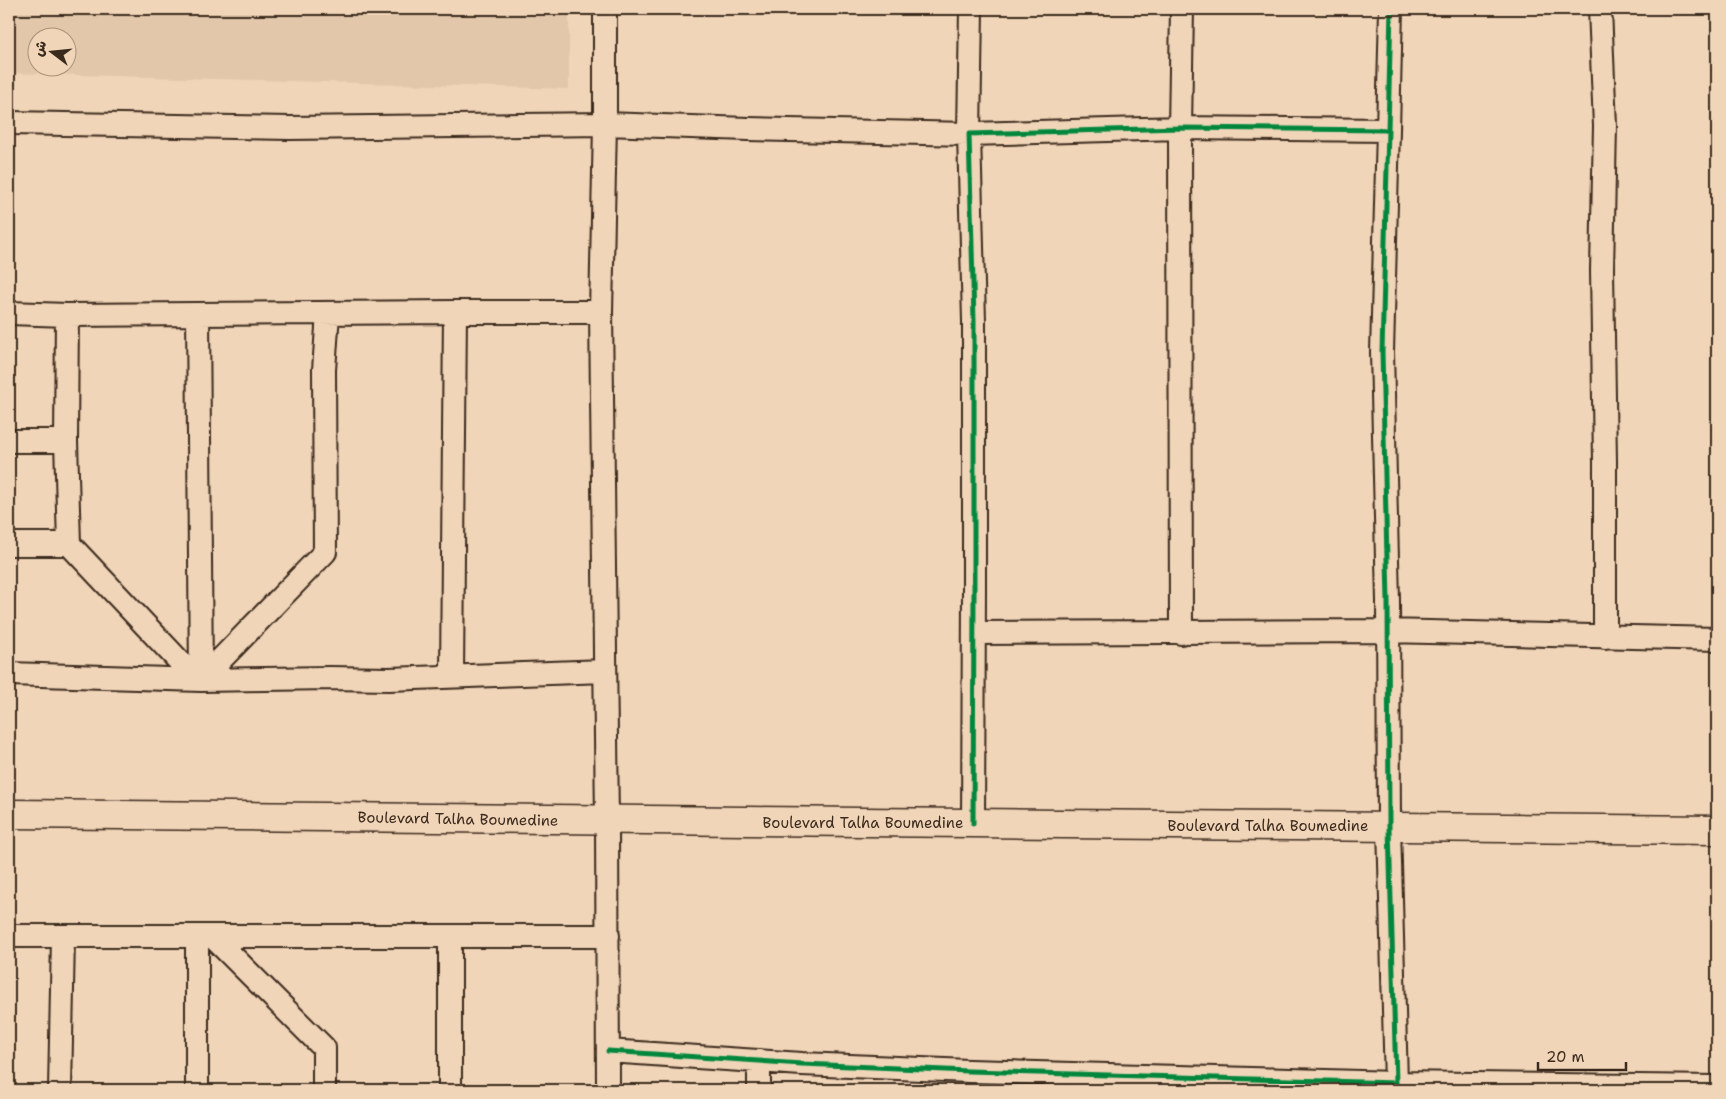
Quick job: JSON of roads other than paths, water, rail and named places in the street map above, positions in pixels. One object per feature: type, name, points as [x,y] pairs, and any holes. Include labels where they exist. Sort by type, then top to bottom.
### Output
[{"type":"main road","name":"Boulevard Talha Boumedine","points":[[9,814],[1717,830]]},
{"type":"street","points":[[605,9],[605,124],[601,312],[608,1090]]},
{"type":"street","points":[[971,9],[969,134],[974,330],[972,824]]},
{"type":"street","points":[[1181,633],[1180,128],[1182,9]]},
{"type":"street","points":[[1391,9],[1382,352],[1388,631],[1389,827],[1396,1087]]},
{"type":"street","points":[[1600,9],[1605,126],[1602,270],[1606,462],[1605,637]]},
{"type":"street","points":[[9,123],[290,128],[605,124],[748,130],[969,134],[1180,128],[1388,130]]},
{"type":"street","points":[[452,676],[455,312]]},
{"type":"street","points":[[9,313],[67,315],[601,312]]},
{"type":"street","points":[[201,680],[325,552],[324,370],[328,313]]},
{"type":"street","points":[[198,314],[201,680]]},
{"type":"street","points":[[67,315],[66,441],[69,544],[182,664],[201,680]]},
{"type":"street","points":[[9,442],[66,441]]},
{"type":"street","points":[[9,544],[69,544]]},
{"type":"street","points":[[974,633],[1388,631],[1717,639]]},
{"type":"street","points":[[9,674],[201,680],[389,679],[605,671]]},
{"type":"street","points":[[9,936],[608,936]]},
{"type":"street","points":[[60,1090],[63,937]]},
{"type":"street","points":[[198,1090],[205,937]]},
{"type":"street","points":[[205,937],[324,1048],[324,1090]]},
{"type":"street","points":[[450,937],[450,1090]]},
{"type":"street","points":[[608,1051],[969,1080],[1396,1087],[1717,1087]]},
{"type":"street","points":[[759,1062],[759,1090]]}]
